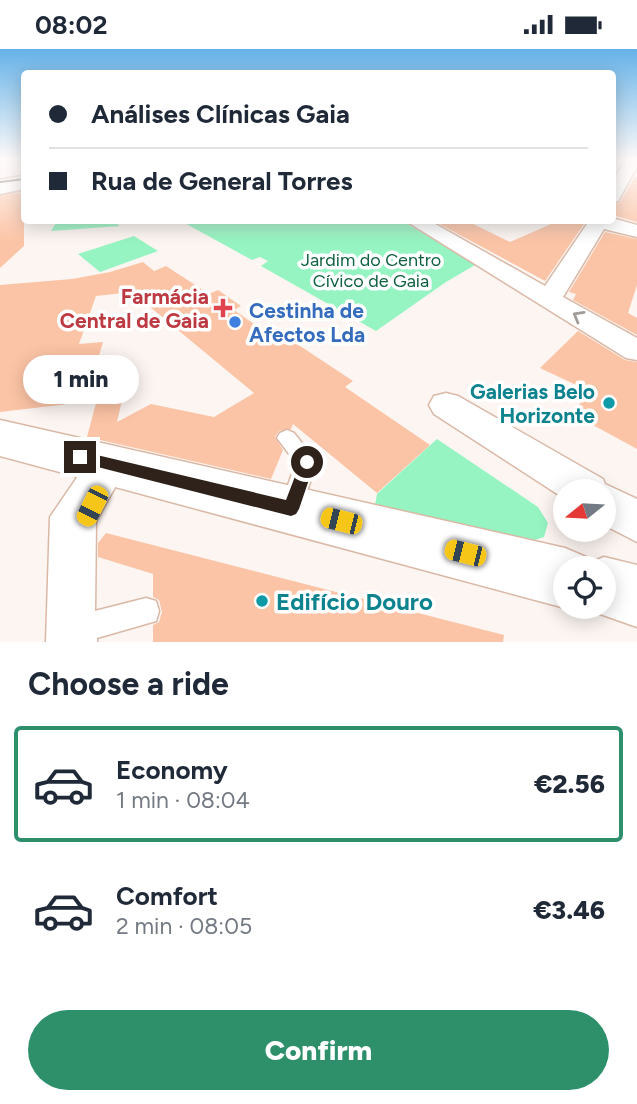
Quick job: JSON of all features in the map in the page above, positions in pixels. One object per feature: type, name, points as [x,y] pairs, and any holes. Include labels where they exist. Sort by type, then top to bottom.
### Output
[{"type":"street","points":[[421,224],[637,351]]},
{"type":"street","points":[[549,299],[597,224]]},
{"type":"street","points":[[612,224],[637,230]]},
{"type":"street","points":[[446,405],[567,479]]},
{"type":"street","points":[[0,438],[553,575]]},
{"type":"street","points":[[616,509],[637,522]]},
{"type":"street","points":[[616,590],[637,596]]},
{"type":"lane","points":[[287,438],[307,462],[291,509]]},
{"type":"lane","points":[[109,464],[84,520],[71,594],[75,637],[146,611]]},
{"type":"green space","points":[[55,224],[120,226],[51,231]]},
{"type":"green space","name":"Jardim do Centro Cívico de Gaia","points":[[186,224],[408,224],[475,265],[376,331],[261,266],[268,261],[260,257],[252,260]]},
{"type":"green space","points":[[134,236],[158,251],[100,272],[78,254]]},
{"type":"green space","points":[[437,439],[538,507],[548,523],[544,537],[529,542],[375,506],[377,494]]},
{"type":"building","points":[[629,187],[637,187],[637,222],[616,216],[616,204],[620,202]]},
{"type":"building","points":[[21,192],[24,246],[0,268],[0,196]]},
{"type":"building","points":[[440,224],[473,224],[510,242],[551,224],[584,224],[545,281]]},
{"type":"building","points":[[605,232],[637,239],[637,285],[628,313],[637,318],[637,335],[573,300],[576,294],[569,292]]},
{"type":"building","points":[[143,262],[154,271],[166,266],[209,294],[218,290],[241,306],[234,310],[274,338],[282,334],[353,381],[345,387],[430,445],[377,493],[293,424],[291,429],[279,431],[275,437],[283,450],[271,479],[87,437],[96,403],[122,400],[117,422],[151,404],[214,417],[254,393],[132,292],[96,296],[79,344],[103,342],[85,402],[0,412],[0,285],[72,279]]},
{"type":"building","name":"Galerias Belo Horizonte","points":[[578,331],[625,360],[637,362],[637,449],[571,413],[591,392],[540,368]]},
{"type":"building","name":"Edifício Douro","points":[[106,533],[504,635],[503,642],[153,642],[153,625],[159,622],[162,612],[159,600],[153,597],[153,574],[98,557],[98,543]]},
{"type":"place","name":"Farmácia Central de Gaia","points":[[223,308]]},
{"type":"place","name":"Cestinha de Afectos Lda","points":[[235,322]]},
{"type":"place","name":"Galerias Belo Horizonte","points":[[609,403]]},
{"type":"place","name":"Edifício Douro","points":[[262,601]]},
{"type":"route","points":[[80,457],[291,509],[307,462]]}]
